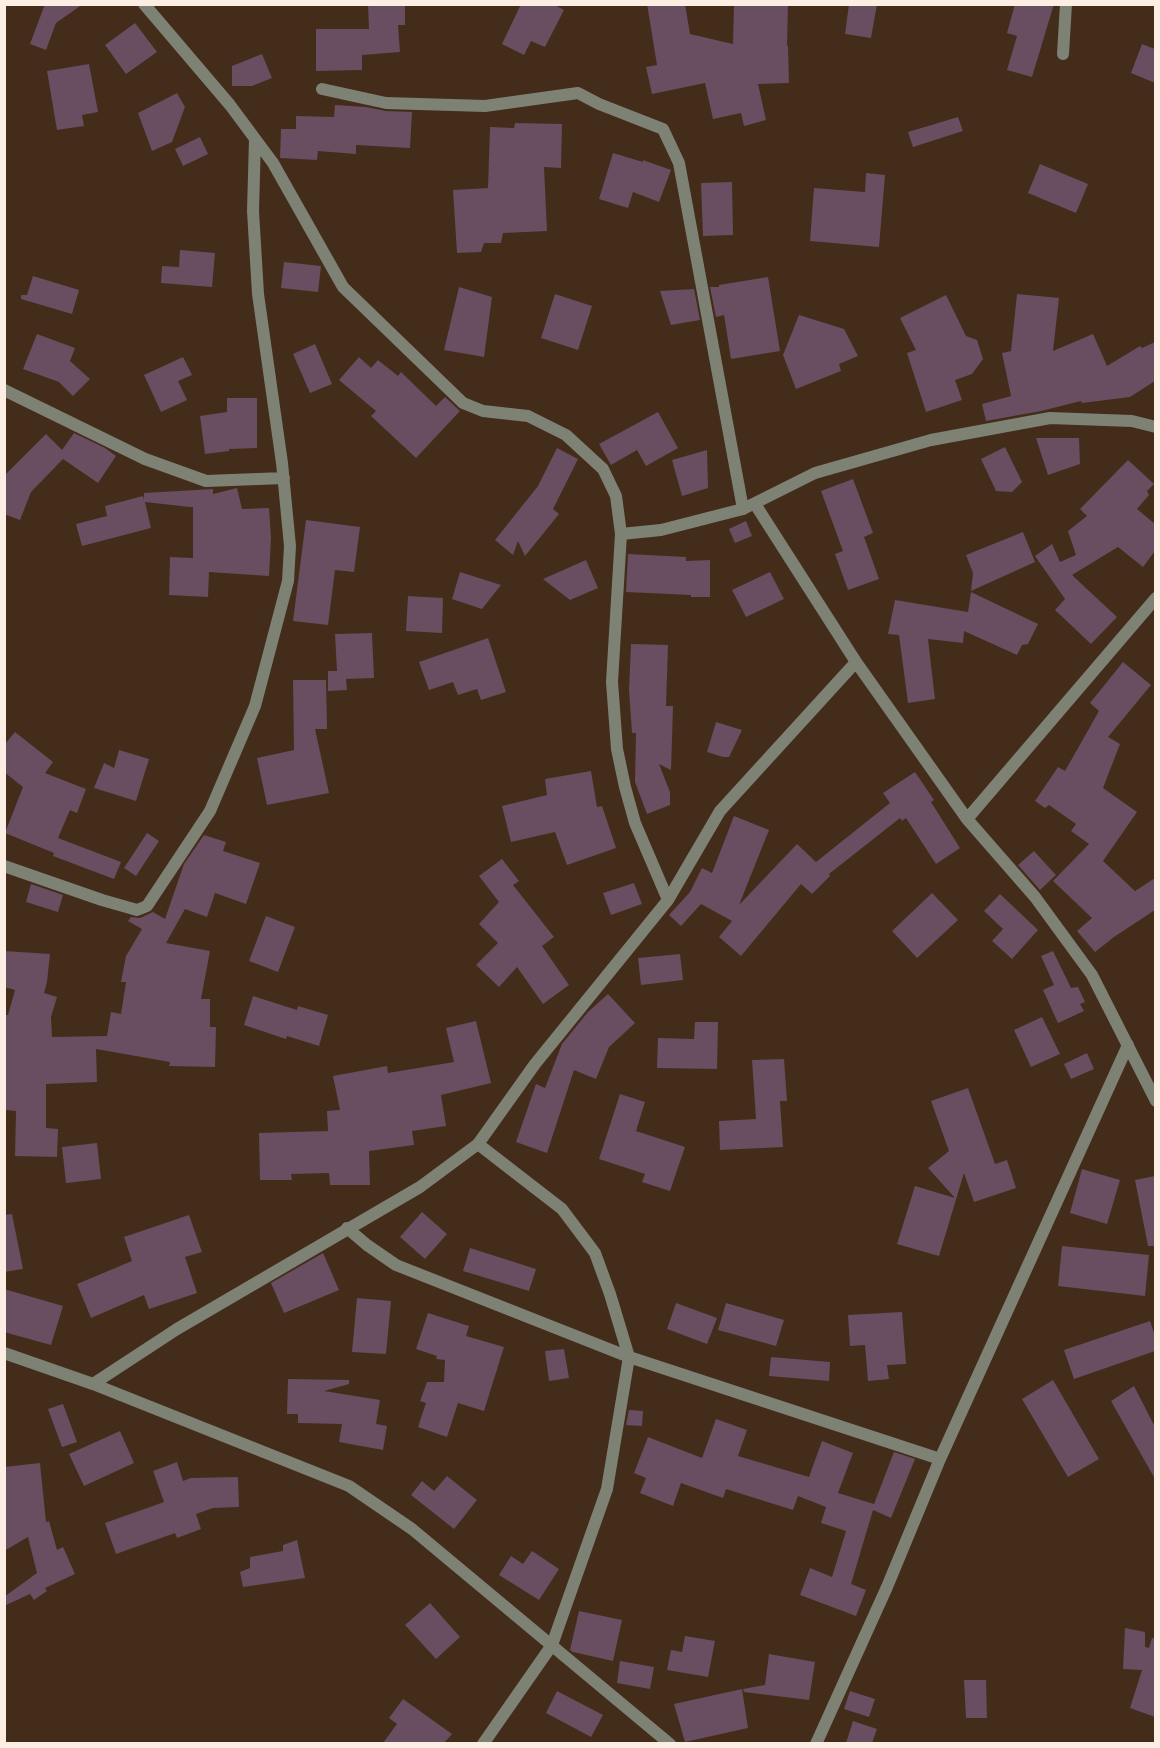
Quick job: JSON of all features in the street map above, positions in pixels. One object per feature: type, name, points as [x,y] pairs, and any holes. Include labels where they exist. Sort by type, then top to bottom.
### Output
[{"type":"street","points":[[144,4],[230,105],[273,163],[343,287],[463,403],[483,411],[528,416],[566,435],[603,469],[616,496],[621,534],[612,682],[617,749],[635,823],[668,900]]},
{"type":"street","points":[[1063,54],[1066,4]]},
{"type":"street","points":[[322,89],[386,103],[485,106],[578,93],[599,104],[663,129],[679,163],[743,509]]},
{"type":"street","points":[[4,866],[137,910],[147,906],[210,811],[255,706],[288,581],[290,546],[284,478],[258,294],[253,211],[255,139]]},
{"type":"street","points":[[4,390],[145,459],[206,481],[284,478]]},
{"type":"street","points":[[621,534],[661,530],[743,509],[815,473],[930,440],[1050,418],[1132,421],[1155,427]]},
{"type":"street","points":[[755,504],[856,662],[967,819],[1035,897],[1092,975],[1155,1101]]},
{"type":"street","points":[[967,819],[1155,598]]},
{"type":"street","points":[[93,1384],[177,1329],[420,1187],[478,1144],[535,1064],[668,900],[720,811],[856,662]]},
{"type":"street","points":[[816,1743],[887,1587],[940,1459],[1128,1045]]},
{"type":"street","points":[[478,1144],[562,1209],[595,1253],[629,1357],[606,1489],[552,1646],[483,1743]]},
{"type":"street","points":[[347,1228],[396,1265],[629,1357],[940,1459]]},
{"type":"street","points":[[4,1353],[93,1384],[349,1486],[412,1529],[670,1743]]},
{"type":"building","points":[[45,4],[83,4],[56,23],[46,50],[30,44]]},
{"type":"building","points":[[368,4],[405,4],[405,25],[398,25],[400,52],[362,55],[362,70],[316,71],[316,29],[369,29]]},
{"type":"building","points":[[521,4],[553,4],[564,10],[545,47],[531,41],[524,55],[502,44]]},
{"type":"building","points":[[647,4],[685,4],[690,34],[733,44],[734,4],[788,4],[789,83],[758,84],[766,120],[744,126],[741,113],[713,119],[705,83],[652,94],[646,67],[657,65]]},
{"type":"building","points":[[849,4],[877,4],[871,38],[845,34]]},
{"type":"building","points":[[1015,4],[1054,4],[1032,77],[1007,70],[1017,36],[1007,33]]},
{"type":"building","points":[[135,23],[157,52],[126,74],[105,45]]},
{"type":"building","points":[[1142,44],[1155,49],[1155,83],[1131,73]]},
{"type":"building","points":[[262,54],[272,78],[252,86],[232,86],[232,66]]},
{"type":"building","points":[[89,64],[98,112],[82,115],[84,126],[57,130],[47,71]]},
{"type":"building","points":[[177,93],[185,107],[172,142],[152,151],[138,113]]},
{"type":"building","points":[[335,105],[412,112],[410,148],[356,145],[356,154],[318,151],[317,160],[280,158],[281,129],[296,129],[296,116],[334,117]]},
{"type":"building","points":[[958,117],[963,131],[913,147],[908,132]]},
{"type":"building","points":[[515,123],[562,124],[561,168],[544,167],[547,231],[503,233],[501,243],[484,243],[481,252],[457,253],[453,190],[488,188],[490,127],[514,128]]},
{"type":"building","points":[[200,137],[208,154],[183,166],[175,149]]},
{"type":"building","points":[[613,153],[671,170],[659,202],[633,192],[628,208],[599,199]]},
{"type":"building","points":[[1040,164],[1088,184],[1076,213],[1028,193]]},
{"type":"building","points":[[866,173],[885,175],[879,247],[810,241],[814,188],[865,192]]},
{"type":"building","points":[[732,182],[733,235],[703,236],[701,183]]},
{"type":"building","points":[[180,250],[215,253],[212,287],[161,283],[162,266],[179,267]]},
{"type":"building","points":[[284,262],[321,266],[318,292],[281,288]]},
{"type":"building","points":[[33,276],[79,290],[72,314],[21,299],[21,295],[27,295]]},
{"type":"building","points":[[768,277],[780,351],[731,359],[724,315],[716,317],[710,287]]},
{"type":"building","points":[[459,287],[492,297],[484,357],[444,350]]},
{"type":"building","points":[[694,289],[700,320],[671,325],[660,291]]},
{"type":"building","points":[[555,294],[592,306],[578,350],[541,338]]},
{"type":"building","points":[[1017,294],[1059,298],[1053,351],[1093,334],[1107,366],[1140,346],[1142,348],[1155,342],[1155,381],[1130,397],[1082,403],[1081,401],[986,421],[982,404],[1011,396],[1002,353],[1011,351]]},
{"type":"building","points":[[946,295],[966,336],[977,340],[983,359],[972,374],[955,380],[962,400],[926,412],[907,353],[916,350],[900,318]]},
{"type":"building","points":[[799,315],[844,329],[858,356],[839,364],[841,371],[796,389],[783,355]]},
{"type":"building","points":[[37,334],[75,348],[70,361],[90,379],[73,396],[59,382],[23,369]]},
{"type":"building","points":[[315,344],[332,384],[310,393],[293,354]]},
{"type":"building","points":[[183,357],[192,375],[178,381],[187,400],[161,412],[144,375]]},
{"type":"building","points":[[359,357],[371,368],[378,360],[398,376],[401,372],[436,406],[445,397],[460,411],[416,458],[371,416],[376,411],[339,380]]},
{"type":"building","points":[[227,398],[257,398],[257,448],[229,449],[229,451],[205,454],[200,416],[227,412]]},
{"type":"building","points":[[658,412],[678,448],[646,466],[637,450],[611,465],[599,444]]},
{"type":"building","points":[[74,433],[116,456],[98,483],[63,459],[31,492],[20,520],[4,514],[4,476],[46,434],[62,450]]},
{"type":"building","points":[[1036,438],[1079,438],[1080,464],[1048,475]]},
{"type":"building","points":[[1005,447],[1022,482],[1012,492],[996,491],[981,459]]},
{"type":"building","points":[[557,448],[578,459],[553,509],[559,514],[525,556],[518,541],[513,555],[495,540],[538,486]]},
{"type":"building","points":[[707,450],[708,488],[682,496],[672,460]]},
{"type":"building","points":[[1128,460],[1154,484],[1147,491],[1149,495],[1137,509],[1155,524],[1155,551],[1143,567],[1118,547],[1072,575],[1117,617],[1091,644],[1055,610],[1065,599],[1035,556],[1052,544],[1060,562],[1076,555],[1068,531],[1087,516],[1080,509]]},
{"type":"building","points":[[853,479],[873,533],[864,537],[879,579],[848,590],[835,554],[843,551],[821,491]]},
{"type":"building","points":[[237,488],[242,509],[269,508],[271,538],[269,576],[209,572],[208,597],[169,595],[170,557],[193,558],[193,507],[145,502],[151,528],[82,546],[76,524],[107,516],[105,506],[143,496],[144,500],[144,493],[213,489],[213,494]]},
{"type":"building","points":[[306,520],[360,527],[354,572],[335,570],[328,625],[293,621]]},
{"type":"building","points":[[746,521],[752,536],[735,543],[729,529]]},
{"type":"building","points":[[1023,532],[1035,562],[971,591],[973,573],[966,555]]},
{"type":"building","points":[[628,554],[686,557],[686,561],[710,560],[710,597],[626,592]]},
{"type":"building","points":[[586,560],[598,588],[570,600],[543,579]]},
{"type":"building","points":[[460,572],[501,585],[482,609],[452,599]]},
{"type":"building","points":[[770,572],[784,599],[746,617],[732,590]]},
{"type":"building","points":[[971,592],[1038,624],[1028,644],[1022,645],[1017,655],[964,631],[963,643],[928,639],[935,699],[908,703],[899,635],[888,634],[895,600],[968,612]]},
{"type":"building","points":[[408,596],[443,598],[442,633],[406,631]]},
{"type":"building","points":[[372,633],[374,678],[346,679],[347,690],[328,691],[328,671],[337,671],[335,634]]},
{"type":"building","points":[[488,638],[506,692],[481,700],[477,689],[458,695],[453,682],[429,690],[419,662]]},
{"type":"building","points":[[631,644],[668,645],[666,706],[673,706],[671,770],[659,764],[670,792],[670,805],[647,814],[635,782],[636,733],[632,733],[629,690]]},
{"type":"building","points":[[1123,662],[1151,685],[1108,737],[1120,744],[1103,788],[1137,812],[1103,861],[1135,891],[1155,878],[1155,910],[1095,952],[1077,931],[1092,918],[1053,881],[1089,844],[1071,831],[1076,824],[1049,805],[1045,808],[1035,801],[1058,767],[1065,771],[1099,711],[1090,703]]},
{"type":"building","points":[[293,680],[326,680],[327,729],[315,729],[329,793],[267,805],[257,758],[294,750]]},
{"type":"building","points":[[716,722],[742,730],[729,757],[707,752]]},
{"type":"building","points":[[15,732],[53,762],[45,773],[86,789],[77,813],[70,810],[58,838],[121,862],[114,879],[53,856],[54,853],[5,833],[23,787],[4,772],[4,745]]},
{"type":"building","points":[[119,750],[149,759],[136,801],[94,788],[104,763],[114,768]]},
{"type":"building","points":[[591,771],[597,807],[602,806],[616,848],[567,865],[555,832],[511,842],[502,806],[547,795],[545,779]]},
{"type":"building","points":[[915,772],[934,800],[931,802],[960,848],[936,864],[906,818],[902,821],[900,818],[829,874],[830,876],[812,894],[801,884],[741,956],[719,937],[732,921],[701,904],[681,926],[669,915],[690,892],[702,868],[712,873],[734,816],[769,830],[739,905],[797,844],[816,862],[890,803],[883,793]]},
{"type":"building","points":[[147,833],[159,841],[136,876],[124,868]]},
{"type":"building","points":[[204,835],[226,842],[223,851],[260,863],[246,904],[215,893],[207,917],[185,909],[166,943],[210,951],[201,999],[210,999],[210,1027],[216,1027],[215,1067],[169,1066],[170,1062],[96,1049],[97,1082],[46,1084],[46,1128],[58,1129],[57,1157],[15,1156],[16,1111],[5,1110],[4,1015],[8,1015],[15,990],[4,987],[4,951],[50,954],[44,993],[57,997],[51,1017],[52,1037],[107,1036],[111,1012],[121,1014],[126,982],[121,982],[126,956],[142,929],[128,921],[131,917],[140,918],[153,912],[165,919],[184,864]]},
{"type":"building","points":[[1034,851],[1056,875],[1040,890],[1018,865]]},
{"type":"building","points":[[502,859],[519,881],[513,885],[554,937],[542,946],[569,985],[543,1004],[517,967],[499,987],[476,965],[498,943],[479,924],[499,902],[479,876]]},
{"type":"building","points":[[634,883],[642,904],[611,915],[603,893]]},
{"type":"building","points":[[31,884],[63,895],[58,912],[26,902]]},
{"type":"building","points":[[932,893],[958,920],[917,958],[892,931]]},
{"type":"building","points":[[1000,894],[1038,930],[1012,959],[992,941],[1003,929],[984,911]]},
{"type":"building","points":[[266,916],[295,927],[278,972],[249,961]]},
{"type":"building","points":[[1053,951],[1071,988],[1078,987],[1085,1002],[1080,1004],[1084,1011],[1058,1023],[1043,990],[1054,985],[1041,956]]},
{"type":"building","points":[[680,954],[683,980],[641,985],[638,958]]},
{"type":"building","points":[[608,994],[635,1023],[609,1047],[596,1079],[574,1070],[547,1153],[516,1142],[536,1084],[545,1088],[562,1044],[588,1012]]},
{"type":"building","points":[[253,996],[297,1010],[298,1006],[328,1015],[319,1046],[287,1036],[286,1039],[244,1025]]},
{"type":"building","points":[[1042,1017],[1060,1054],[1031,1067],[1014,1030]]},
{"type":"building","points":[[476,1021],[491,1083],[441,1095],[446,1126],[412,1131],[414,1145],[369,1151],[370,1185],[330,1185],[329,1173],[291,1174],[292,1180],[260,1180],[259,1133],[328,1131],[327,1111],[340,1110],[333,1076],[387,1066],[388,1073],[454,1062],[446,1028]]},
{"type":"building","points":[[695,1022],[718,1022],[717,1069],[657,1068],[658,1038],[694,1039]]},
{"type":"building","points":[[1087,1053],[1094,1069],[1071,1079],[1064,1064]]},
{"type":"building","points":[[784,1059],[787,1101],[780,1101],[783,1147],[720,1150],[719,1121],[756,1119],[752,1060]]},
{"type":"building","points":[[968,1088],[995,1164],[1007,1160],[1016,1188],[974,1202],[964,1173],[939,1256],[897,1244],[915,1186],[955,1198],[928,1168],[949,1151],[931,1101]]},
{"type":"building","points":[[620,1094],[645,1102],[636,1131],[685,1147],[670,1191],[642,1182],[645,1174],[599,1159]]},
{"type":"building","points":[[97,1143],[101,1179],[66,1183],[62,1147]]},
{"type":"building","points":[[1082,1169],[1120,1180],[1107,1224],[1070,1213]]},
{"type":"building","points":[[1155,1176],[1155,1246],[1148,1246],[1135,1180]]},
{"type":"building","points":[[422,1212],[447,1234],[425,1259],[400,1237]]},
{"type":"building","points":[[12,1214],[23,1269],[4,1272],[4,1215]]},
{"type":"building","points":[[189,1215],[202,1252],[185,1257],[197,1293],[149,1309],[144,1295],[91,1318],[77,1284],[132,1261],[124,1237]]},
{"type":"building","points":[[1062,1246],[1149,1255],[1145,1296],[1058,1286]]},
{"type":"building","points":[[470,1248],[536,1269],[529,1291],[463,1271]]},
{"type":"building","points":[[323,1253],[339,1290],[284,1313],[271,1283]]},
{"type":"building","points":[[4,1289],[63,1306],[51,1345],[4,1332]]},
{"type":"building","points":[[357,1298],[391,1301],[386,1354],[352,1352]]},
{"type":"building","points":[[676,1303],[717,1318],[707,1344],[667,1329]]},
{"type":"building","points":[[726,1303],[784,1320],[776,1346],[718,1330]]},
{"type":"building","points":[[902,1312],[906,1364],[887,1365],[889,1379],[868,1381],[865,1345],[850,1346],[848,1315]]},
{"type":"building","points":[[428,1313],[469,1326],[466,1336],[504,1347],[484,1411],[458,1403],[447,1437],[418,1427],[426,1403],[420,1401],[427,1382],[444,1382],[445,1360],[436,1359],[437,1356],[416,1349]]},
{"type":"building","points":[[1150,1321],[1155,1336],[1155,1351],[1074,1379],[1064,1350]]},
{"type":"building","points":[[564,1349],[569,1378],[549,1381],[545,1351]]},
{"type":"building","points":[[771,1357],[830,1362],[829,1381],[769,1376]]},
{"type":"building","points":[[288,1379],[349,1380],[349,1384],[324,1391],[380,1400],[376,1424],[387,1426],[383,1450],[339,1442],[342,1424],[298,1423],[298,1414],[287,1414]]},
{"type":"building","points":[[1053,1380],[1099,1459],[1068,1477],[1022,1399]]},
{"type":"building","points":[[1134,1386],[1155,1427],[1155,1479],[1111,1401]]},
{"type":"building","points":[[63,1404],[77,1442],[62,1447],[48,1409]]},
{"type":"building","points":[[629,1410],[643,1411],[642,1426],[626,1425]]},
{"type":"building","points":[[716,1419],[747,1430],[738,1456],[809,1477],[822,1441],[853,1453],[838,1493],[874,1504],[894,1452],[915,1459],[891,1518],[873,1510],[851,1584],[866,1590],[856,1616],[800,1595],[810,1568],[832,1577],[846,1531],[821,1523],[826,1507],[798,1496],[793,1510],[726,1489],[723,1498],[681,1483],[673,1506],[640,1493],[646,1478],[634,1473],[648,1437],[702,1458]]},
{"type":"building","points":[[120,1431],[134,1463],[84,1486],[69,1454]]},
{"type":"building","points":[[177,1462],[183,1481],[191,1478],[238,1477],[239,1507],[213,1508],[196,1514],[201,1529],[177,1538],[175,1533],[116,1554],[105,1523],[164,1502],[153,1471]]},
{"type":"building","points":[[40,1463],[46,1522],[49,1521],[57,1550],[63,1547],[75,1574],[45,1588],[47,1591],[34,1600],[30,1594],[4,1606],[4,1597],[37,1573],[28,1537],[4,1551],[4,1467]]},
{"type":"building","points":[[447,1476],[477,1500],[454,1529],[411,1495],[422,1481],[434,1491]]},
{"type":"building","points":[[297,1540],[305,1578],[243,1587],[240,1572],[250,1568],[250,1557],[283,1551],[283,1545]]},
{"type":"building","points":[[532,1551],[559,1569],[539,1600],[499,1575],[511,1556],[523,1564]]},
{"type":"building","points":[[430,1603],[460,1637],[436,1659],[405,1625]]},
{"type":"building","points":[[579,1611],[622,1620],[613,1661],[570,1650]]},
{"type":"building","points":[[1125,1628],[1145,1632],[1145,1647],[1149,1648],[1152,1638],[1155,1639],[1155,1717],[1130,1708],[1142,1670],[1123,1669]]},
{"type":"building","points":[[685,1636],[715,1641],[708,1677],[667,1670],[671,1650],[682,1652]]},
{"type":"building","points":[[769,1654],[815,1662],[809,1700],[744,1692],[743,1689],[765,1685]]},
{"type":"building","points":[[620,1661],[654,1667],[650,1689],[617,1683]]},
{"type":"building","points":[[964,1680],[986,1680],[987,1718],[966,1718]]},
{"type":"building","points":[[742,1689],[748,1728],[685,1742],[674,1704]]},
{"type":"building","points":[[557,1691],[603,1715],[591,1737],[546,1713]]},
{"type":"building","points":[[850,1691],[875,1699],[869,1717],[844,1709]]},
{"type":"building","points":[[403,1699],[452,1734],[444,1743],[383,1743],[397,1724],[389,1718]]},
{"type":"building","points":[[853,1721],[877,1729],[872,1743],[846,1743]]}]
